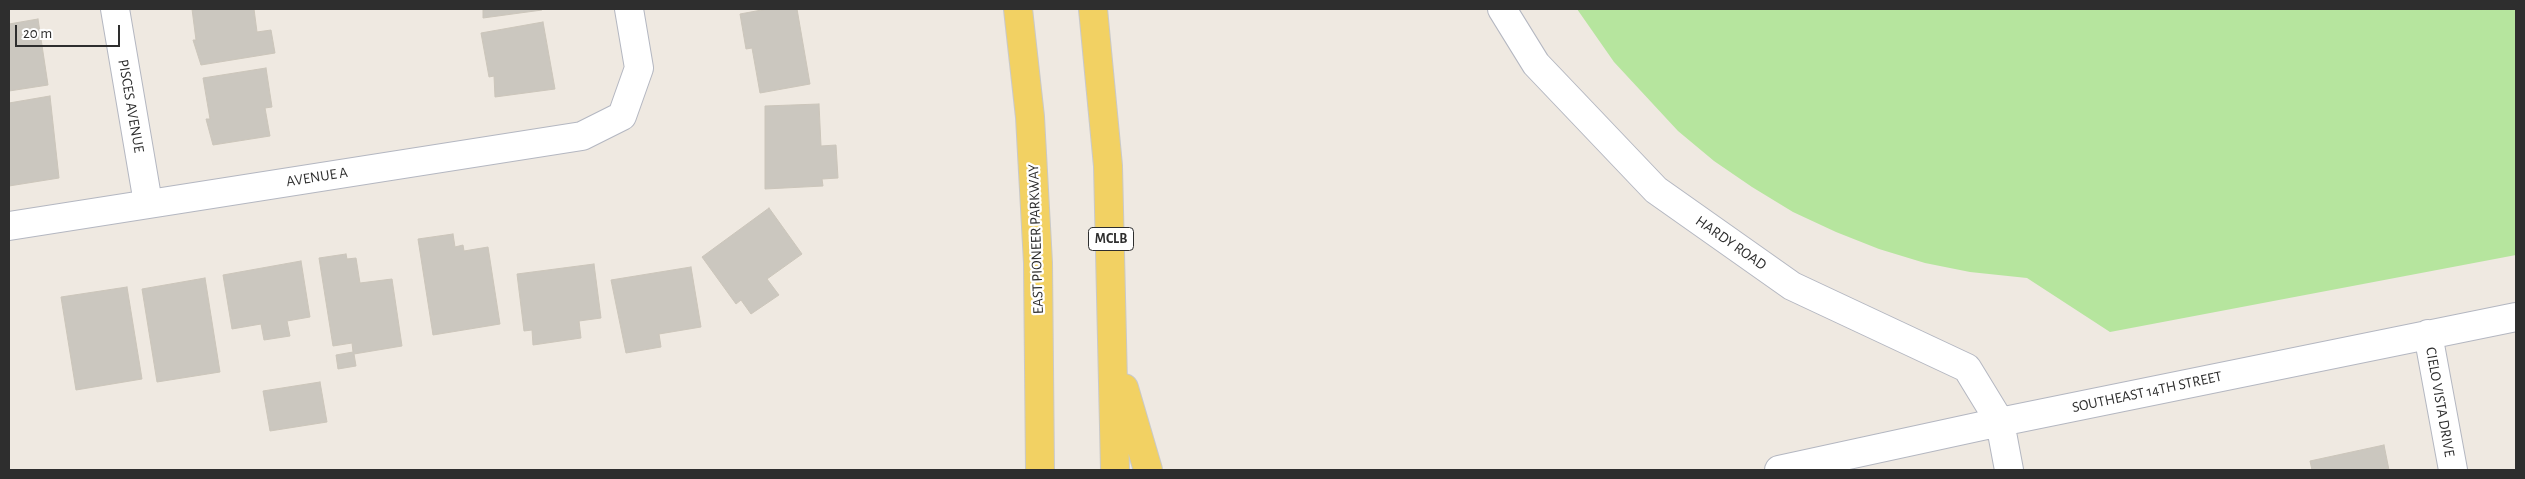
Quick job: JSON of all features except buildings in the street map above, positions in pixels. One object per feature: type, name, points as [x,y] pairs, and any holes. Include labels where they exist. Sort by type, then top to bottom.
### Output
[{"type":"main road","name":"EAST PIONEER PARKWAY","points":[[1018,9],[1030,117],[1038,263],[1040,470]]},
{"type":"main road","name":"MCLB","points":[[1093,9],[1108,166],[1114,355],[1115,470]]},
{"type":"main road","points":[[1114,355],[1148,470]]},
{"type":"street","name":"PISCES AVENUE","points":[[115,9],[148,203]]},
{"type":"street","name":"AVENUE A","points":[[9,226],[582,136],[622,116],[639,68],[629,9]]},
{"type":"street","name":"HARDY ROAD","points":[[1502,9],[1536,64],[1656,190],[1792,286],[1967,368],[2000,422]]},
{"type":"street","name":"SOUTHEAST 14TH STREET","points":[[1779,470],[2000,422],[2516,317]]},
{"type":"street","name":"CIELO VISTA DRIVE","points":[[2428,334],[2453,470]]},
{"type":"street","points":[[2000,422],[2009,470]]},
{"type":"green space","points":[[1577,9],[2516,9],[2516,255],[2110,332],[2027,278],[1970,272],[1925,263],[1879,249],[1793,212],[1714,161],[1678,131],[1614,62]]}]
